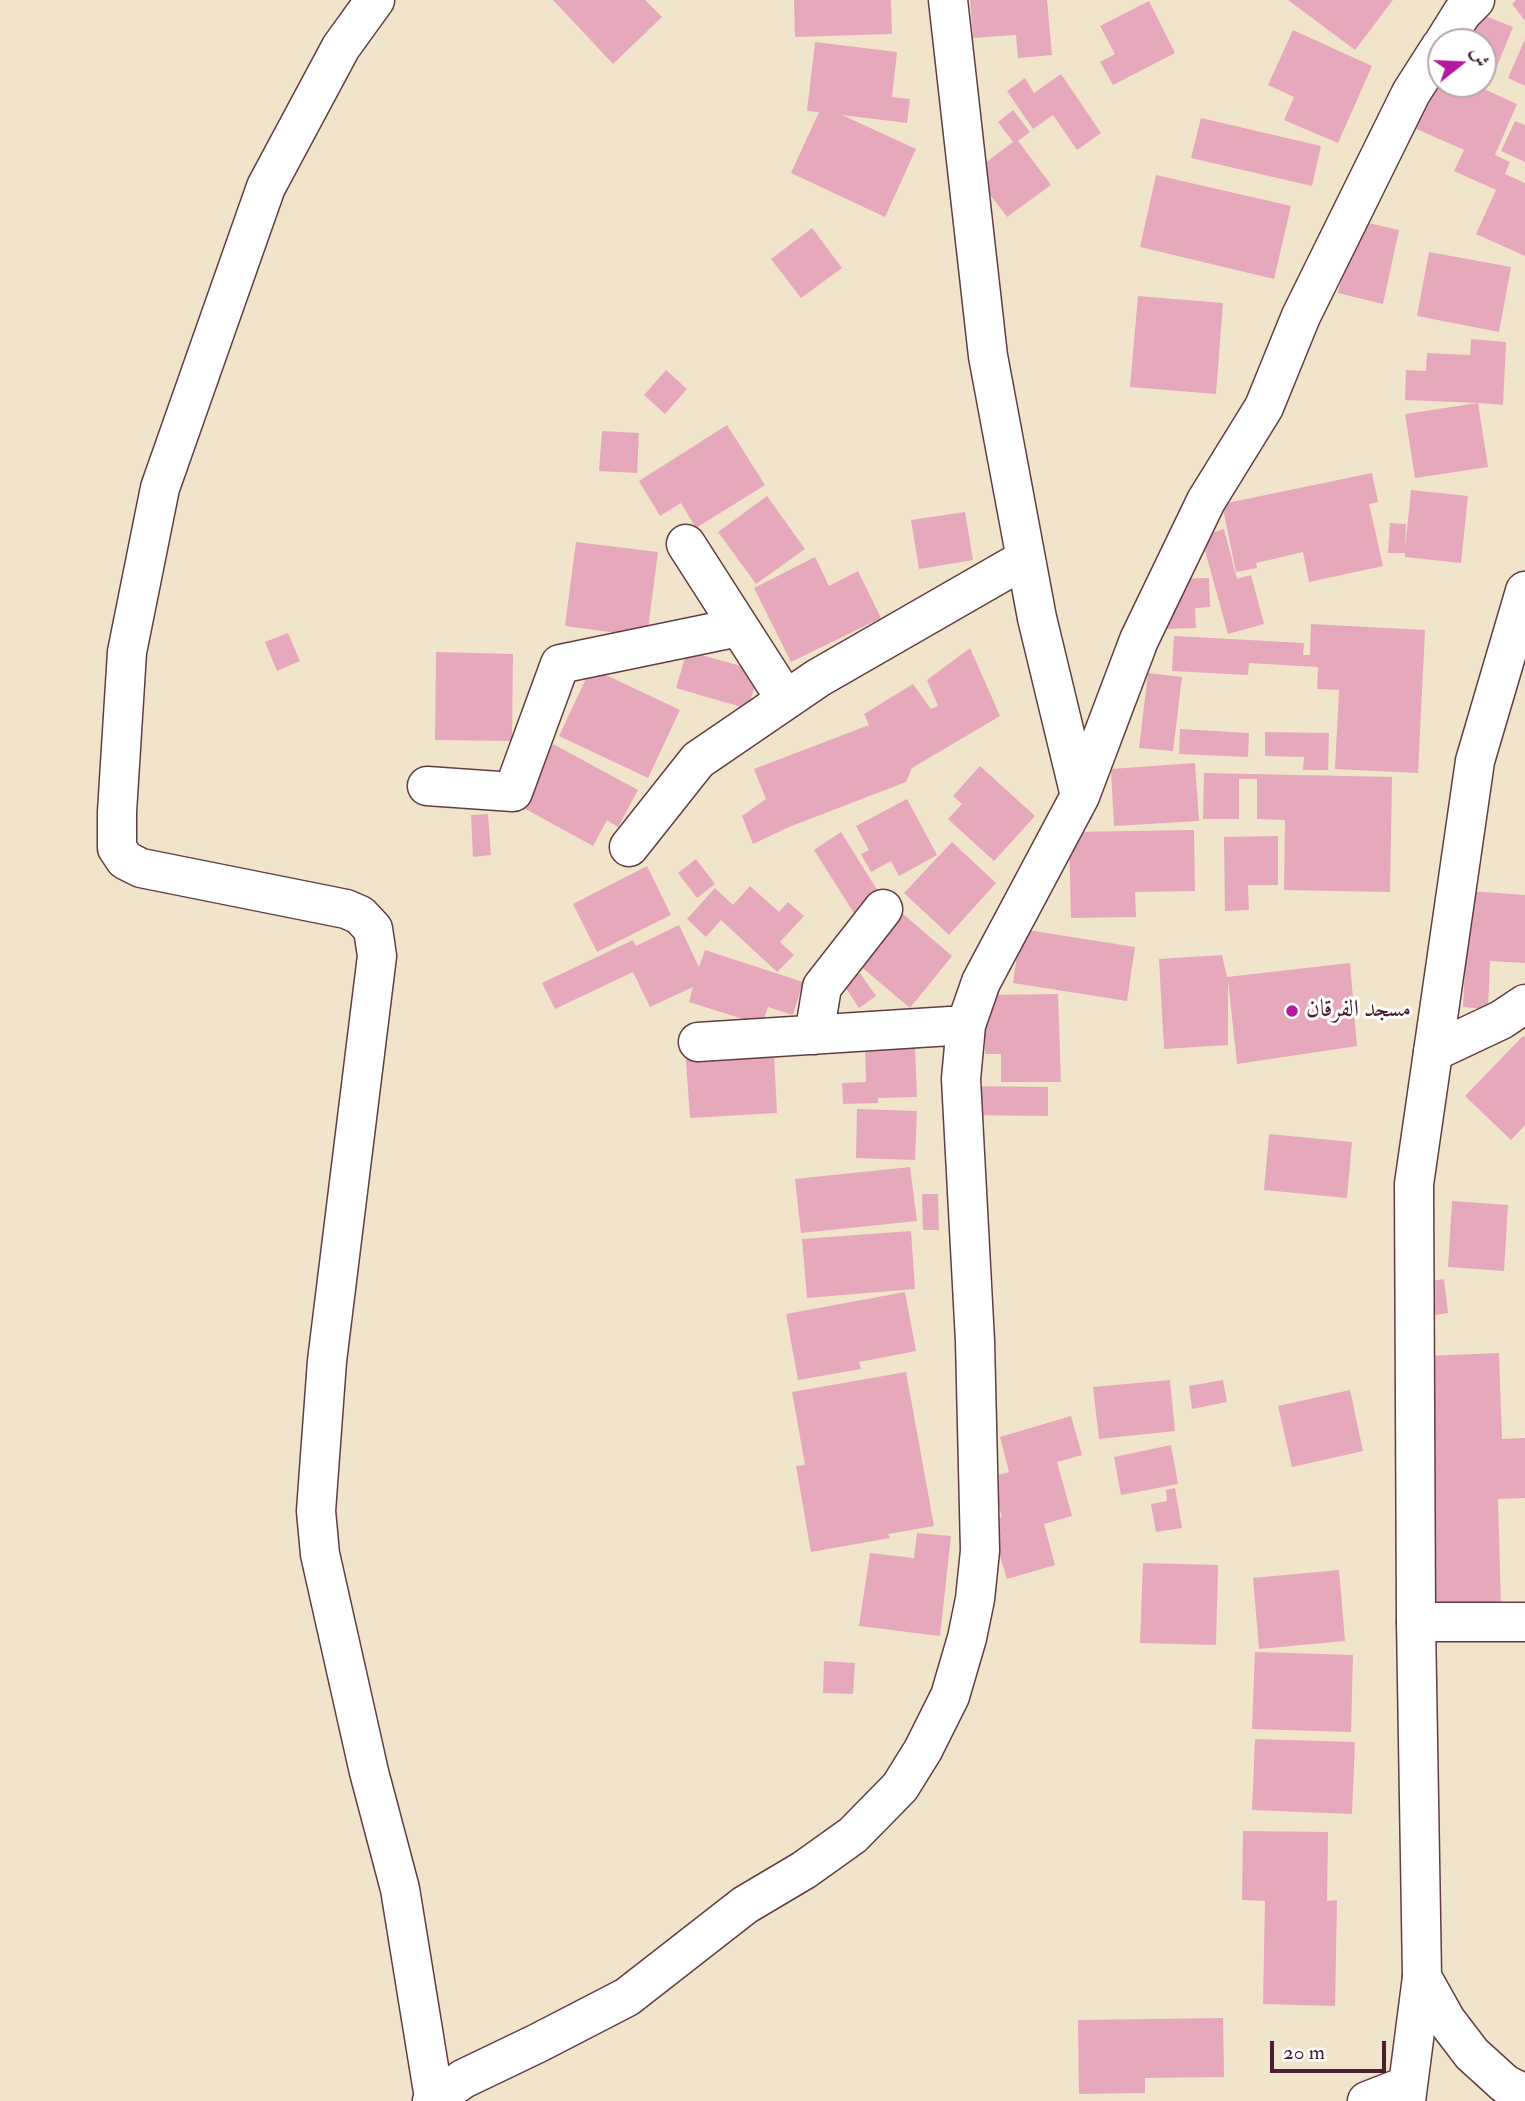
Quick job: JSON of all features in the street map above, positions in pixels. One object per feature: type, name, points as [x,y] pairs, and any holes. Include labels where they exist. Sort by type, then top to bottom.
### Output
[{"type":"street","points":[[375,0],[341,47],[266,187],[160,488],[127,652],[117,848],[125,860],[141,868],[346,909],[360,915],[373,929],[376,956],[327,1361],[316,1511],[320,1554],[369,1772],[400,1889],[433,2100],[463,2079],[627,1997],[745,1905],[804,1870],[853,1835],[900,1787],[923,1750],[950,1696],[967,1638],[980,1551],[975,1341],[961,1079],[965,1026],[981,982],[1080,796],[1145,627],[1206,501],[1265,408],[1301,316],[1411,93],[1427,68]]},
{"type":"street","points":[[948,0],[988,356],[1037,618],[1080,796]]},
{"type":"street","points":[[1452,28],[1475,0]]},
{"type":"street","points":[[686,544],[786,699]]},
{"type":"street","points":[[629,847],[698,760],[818,678],[1025,559]]},
{"type":"street","points":[[1367,2101],[1407,2093],[1422,1977],[1416,1622],[1414,1184],[1475,761],[1525,591]]},
{"type":"street","points":[[427,786],[513,792],[560,664],[739,627]]},
{"type":"street","points":[[814,1035],[822,987],[883,909]]},
{"type":"street","points":[[1433,1052],[1501,1020],[1525,1004]]},
{"type":"street","points":[[698,1042],[965,1026]]},
{"type":"street","points":[[1416,1622],[1525,1622]]},
{"type":"street","points":[[1422,1977],[1446,2020],[1472,2054],[1505,2084],[1525,2094]]},
{"type":"building","points":[[553,0],[645,0],[662,17],[613,64]]},
{"type":"building","points":[[794,0],[891,0],[892,34],[795,37]]},
{"type":"building","points":[[970,0],[1047,0],[1052,55],[1018,58],[1016,35],[973,38]]},
{"type":"building","points":[[1288,0],[1393,0],[1355,50]]},
{"type":"building","points":[[1516,0],[1525,0],[1525,21],[1512,4]]},
{"type":"building","points":[[1149,1],[1175,53],[1113,85],[1100,62],[1115,54],[1100,26]]},
{"type":"building","points":[[1468,9],[1513,27],[1497,66],[1497,28],[1461,28]]},
{"type":"building","points":[[1293,30],[1372,66],[1338,143],[1284,120],[1294,97],[1268,85]]},
{"type":"building","points":[[1525,39],[1525,86],[1508,78]]},
{"type":"building","points":[[815,42],[897,52],[892,97],[910,99],[907,123],[842,115],[916,149],[885,217],[791,173],[819,112],[807,111]]},
{"type":"building","points":[[1061,74],[1101,133],[1077,150],[1053,115],[1033,129],[1007,91],[1025,78],[1034,93]]},
{"type":"building","points":[[1427,90],[1427,98],[1497,98],[1497,95],[1517,104],[1495,155],[1510,162],[1505,174],[1525,183],[1525,256],[1476,234],[1496,190],[1454,171],[1464,150],[1403,123]]},
{"type":"building","points":[[1013,110],[1030,132],[1018,141],[1051,185],[1007,217],[973,172],[1013,142],[998,122]]},
{"type":"building","points":[[1201,118],[1321,146],[1312,186],[1191,158]]},
{"type":"building","points":[[1515,121],[1525,125],[1525,162],[1501,151]]},
{"type":"building","points":[[1156,175],[1291,206],[1274,279],[1140,247]]},
{"type":"building","points":[[1355,220],[1399,230],[1383,304],[1338,293]]},
{"type":"building","points":[[812,228],[842,268],[801,298],[771,259]]},
{"type":"building","points":[[1429,252],[1511,267],[1499,332],[1417,316]]},
{"type":"building","points":[[1138,296],[1223,303],[1216,394],[1130,387]]},
{"type":"building","points":[[1471,339],[1506,342],[1503,405],[1405,400],[1406,370],[1426,371],[1427,353],[1470,355]]},
{"type":"building","points":[[666,370],[687,389],[665,414],[644,395]]},
{"type":"building","points":[[1478,403],[1488,467],[1415,478],[1405,414]]},
{"type":"building","points":[[727,425],[765,485],[696,528],[681,503],[660,516],[639,481]]},
{"type":"building","points":[[602,431],[639,433],[637,473],[599,471]]},
{"type":"building","points":[[1372,473],[1378,502],[1369,504],[1383,566],[1309,582],[1303,552],[1256,563],[1257,568],[1236,572],[1222,504]]},
{"type":"building","points":[[1411,490],[1468,496],[1461,563],[1405,557],[1405,553],[1388,553],[1390,523],[1406,524],[1405,550]]},
{"type":"building","points":[[767,496],[805,549],[756,584],[718,532]]},
{"type":"building","points":[[965,512],[973,560],[919,569],[911,520]]},
{"type":"building","points":[[1224,529],[1237,579],[1251,575],[1264,624],[1228,634],[1201,536]]},
{"type":"building","points":[[576,542],[658,552],[647,637],[565,626]]},
{"type":"building","points":[[815,557],[829,586],[858,571],[881,618],[791,662],[754,588]]},
{"type":"building","points":[[1209,578],[1210,607],[1195,608],[1196,628],[1160,629],[1171,579]]},
{"type":"building","points":[[1311,624],[1425,630],[1418,773],[1335,769],[1339,690],[1317,689],[1318,667],[1249,663],[1248,675],[1172,671],[1174,636],[1304,643],[1303,655],[1310,655]]},
{"type":"building","points":[[288,633],[300,661],[277,671],[265,642]]},
{"type":"building","points":[[970,648],[1000,716],[912,768],[906,782],[789,827],[753,844],[742,816],[766,799],[754,769],[869,725],[864,714],[913,684],[931,709],[938,706],[927,680]]},
{"type":"building","points":[[687,651],[759,671],[748,709],[676,688]]},
{"type":"building","points":[[436,652],[513,654],[512,741],[435,740]]},
{"type":"building","points":[[591,668],[680,710],[648,778],[559,736]]},
{"type":"building","points":[[1148,673],[1182,677],[1173,751],[1139,748]]},
{"type":"building","points":[[1180,729],[1249,733],[1248,757],[1179,754]]},
{"type":"building","points":[[1265,732],[1329,733],[1328,770],[1303,770],[1304,757],[1265,756]]},
{"type":"building","points":[[553,744],[638,790],[618,827],[607,820],[593,846],[520,806]]},
{"type":"building","points":[[1195,763],[1199,821],[1114,826],[1111,769]]},
{"type":"building","points":[[980,766],[1035,816],[994,861],[948,819],[962,804],[953,796]]},
{"type":"building","points":[[1204,773],[1392,777],[1390,892],[1284,890],[1285,820],[1257,819],[1257,779],[1239,779],[1239,819],[1203,819]]},
{"type":"building","points":[[907,799],[937,855],[899,876],[891,861],[871,872],[861,854],[869,850],[856,826]]},
{"type":"building","points":[[488,814],[491,855],[473,857],[471,815]]},
{"type":"building","points":[[1194,830],[1195,891],[1135,892],[1136,917],[1071,918],[1069,832]]},
{"type":"building","points":[[841,832],[881,896],[854,913],[814,850]]},
{"type":"building","points":[[1278,836],[1278,885],[1248,885],[1249,910],[1225,911],[1224,837]]},
{"type":"building","points":[[952,842],[996,883],[949,935],[904,893]]},
{"type":"building","points":[[696,859],[715,884],[697,898],[678,873]]},
{"type":"building","points":[[647,866],[671,915],[597,952],[573,904]]},
{"type":"building","points":[[750,886],[779,912],[788,902],[804,916],[780,942],[794,955],[777,972],[721,920],[706,937],[687,919],[715,888],[733,905]]},
{"type":"building","points":[[1469,891],[1525,895],[1525,963],[1490,961],[1488,1009],[1463,1007]]},
{"type":"building","points":[[895,907],[952,956],[910,1008],[852,959]]},
{"type":"building","points":[[679,925],[699,967],[705,950],[803,982],[793,1015],[768,1007],[762,1025],[689,1002],[693,987],[650,1007],[633,972],[555,1009],[542,983],[633,940],[636,946]]},
{"type":"building","points":[[1021,929],[1135,947],[1127,1001],[1013,983]]},
{"type":"building","name":"مسجد الفرقان","points":[[1222,955],[1227,977],[1350,963],[1357,1046],[1237,1064],[1228,980],[1228,1045],[1164,1049],[1159,959]]},
{"type":"building","points":[[860,973],[876,996],[859,1008],[843,984]]},
{"type":"building","points":[[1058,994],[1061,1082],[1001,1082],[1001,1054],[985,1054],[984,995]]},
{"type":"building","points":[[1523,1036],[1525,1125],[1511,1140],[1465,1096]]},
{"type":"building","points":[[915,1047],[917,1097],[878,1098],[878,1103],[843,1104],[842,1083],[866,1082],[865,1048]]},
{"type":"building","points":[[774,1055],[777,1113],[690,1118],[686,1060]]},
{"type":"building","points":[[959,1086],[1048,1087],[1048,1116],[959,1115]]},
{"type":"building","points":[[857,1109],[917,1111],[915,1160],[856,1158]]},
{"type":"building","points":[[1269,1134],[1352,1142],[1347,1198],[1264,1190]]},
{"type":"building","points":[[910,1167],[917,1221],[801,1233],[795,1179]]},
{"type":"building","points":[[922,1194],[938,1194],[939,1230],[923,1230]]},
{"type":"building","points":[[1452,1201],[1508,1205],[1504,1271],[1448,1267]]},
{"type":"building","points":[[911,1231],[915,1289],[807,1298],[802,1239]]},
{"type":"building","points":[[1444,1279],[1448,1313],[1429,1316],[1425,1282]]},
{"type":"building","points":[[905,1292],[916,1351],[859,1362],[861,1369],[798,1380],[786,1314]]},
{"type":"building","points":[[1499,1353],[1502,1439],[1525,1438],[1525,1498],[1498,1499],[1501,1605],[1436,1608],[1427,1356]]},
{"type":"building","points":[[906,1372],[934,1526],[888,1534],[890,1538],[811,1552],[796,1466],[805,1465],[792,1392]]},
{"type":"building","points":[[1170,1380],[1175,1431],[1099,1439],[1093,1387]]},
{"type":"building","points":[[1223,1380],[1227,1402],[1192,1409],[1189,1386]]},
{"type":"building","points":[[1350,1390],[1363,1451],[1292,1467],[1278,1406]]},
{"type":"building","points":[[1071,1416],[1082,1455],[1057,1462],[1072,1516],[1044,1524],[1055,1565],[1007,1579],[989,1520],[1002,1517],[990,1477],[1009,1472],[1000,1437]]},
{"type":"building","points":[[1171,1445],[1178,1484],[1121,1495],[1114,1457]]},
{"type":"building","points":[[1175,1488],[1182,1528],[1156,1532],[1151,1504],[1167,1501],[1166,1490]]},
{"type":"building","points":[[917,1533],[951,1536],[940,1636],[859,1626],[870,1553],[914,1558]]},
{"type":"building","points":[[1143,1563],[1218,1565],[1216,1645],[1140,1643]]},
{"type":"building","points":[[1339,1570],[1345,1641],[1259,1649],[1253,1578]]},
{"type":"building","points":[[1255,1652],[1353,1655],[1351,1732],[1252,1729]]},
{"type":"building","points":[[824,1661],[855,1663],[853,1694],[823,1693]]},
{"type":"building","points":[[1255,1739],[1355,1742],[1352,1814],[1252,1810]]},
{"type":"building","points":[[1243,1831],[1328,1832],[1327,1901],[1337,1900],[1335,2006],[1263,2004],[1265,1901],[1242,1900]]},
{"type":"building","points":[[1223,2018],[1224,2077],[1145,2078],[1145,2093],[1079,2094],[1078,2020]]},
{"type":"place","name":"مسجد الفرقان","points":[[1292,1011]]}]
